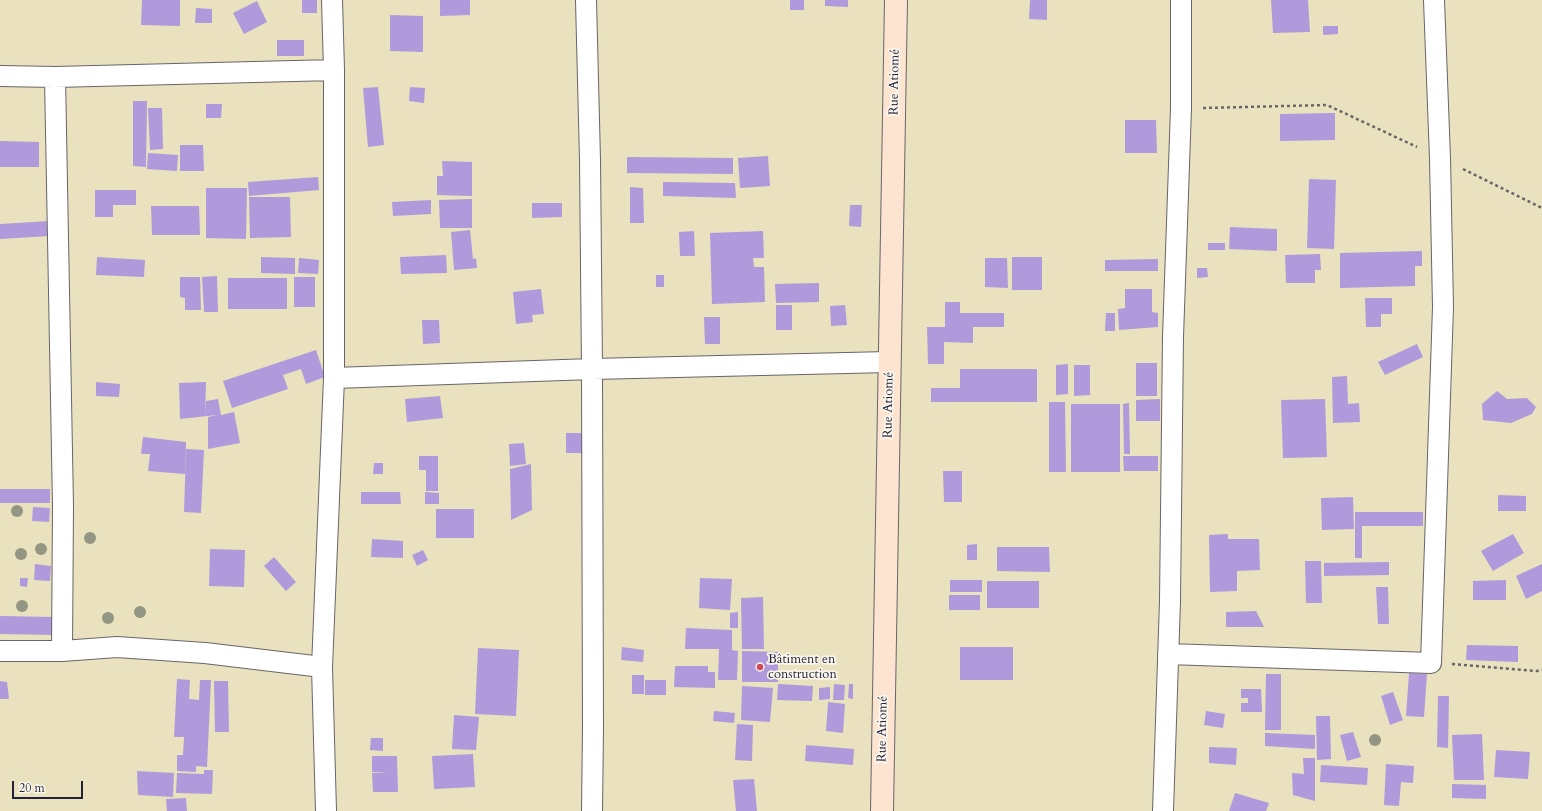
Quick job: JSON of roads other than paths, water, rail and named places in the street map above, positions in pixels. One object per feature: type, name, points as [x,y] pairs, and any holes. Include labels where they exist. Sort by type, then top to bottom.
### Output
[{"type":"street","points":[[326,811],[322,667],[334,378],[334,70],[332,0]]},
{"type":"street","points":[[586,0],[590,160],[592,369],[594,729],[592,811]]},
{"type":"street","name":"Rue Atiomé","points":[[882,811],[896,0]]},
{"type":"street","points":[[1163,811],[1170,601],[1173,337],[1181,108],[1180,0]]},
{"type":"street","points":[[1168,654],[1431,663],[1443,307],[1440,158],[1434,0]]},
{"type":"street","points":[[0,76],[55,77],[334,70]]},
{"type":"street","points":[[55,77],[63,498],[62,651]]},
{"type":"street","points":[[334,378],[592,369],[889,362]]},
{"type":"street","points":[[0,651],[62,651],[117,647],[205,653],[322,667]]},
{"type":"place","name":"Bâtiment en construction","points":[[760,667]]}]
